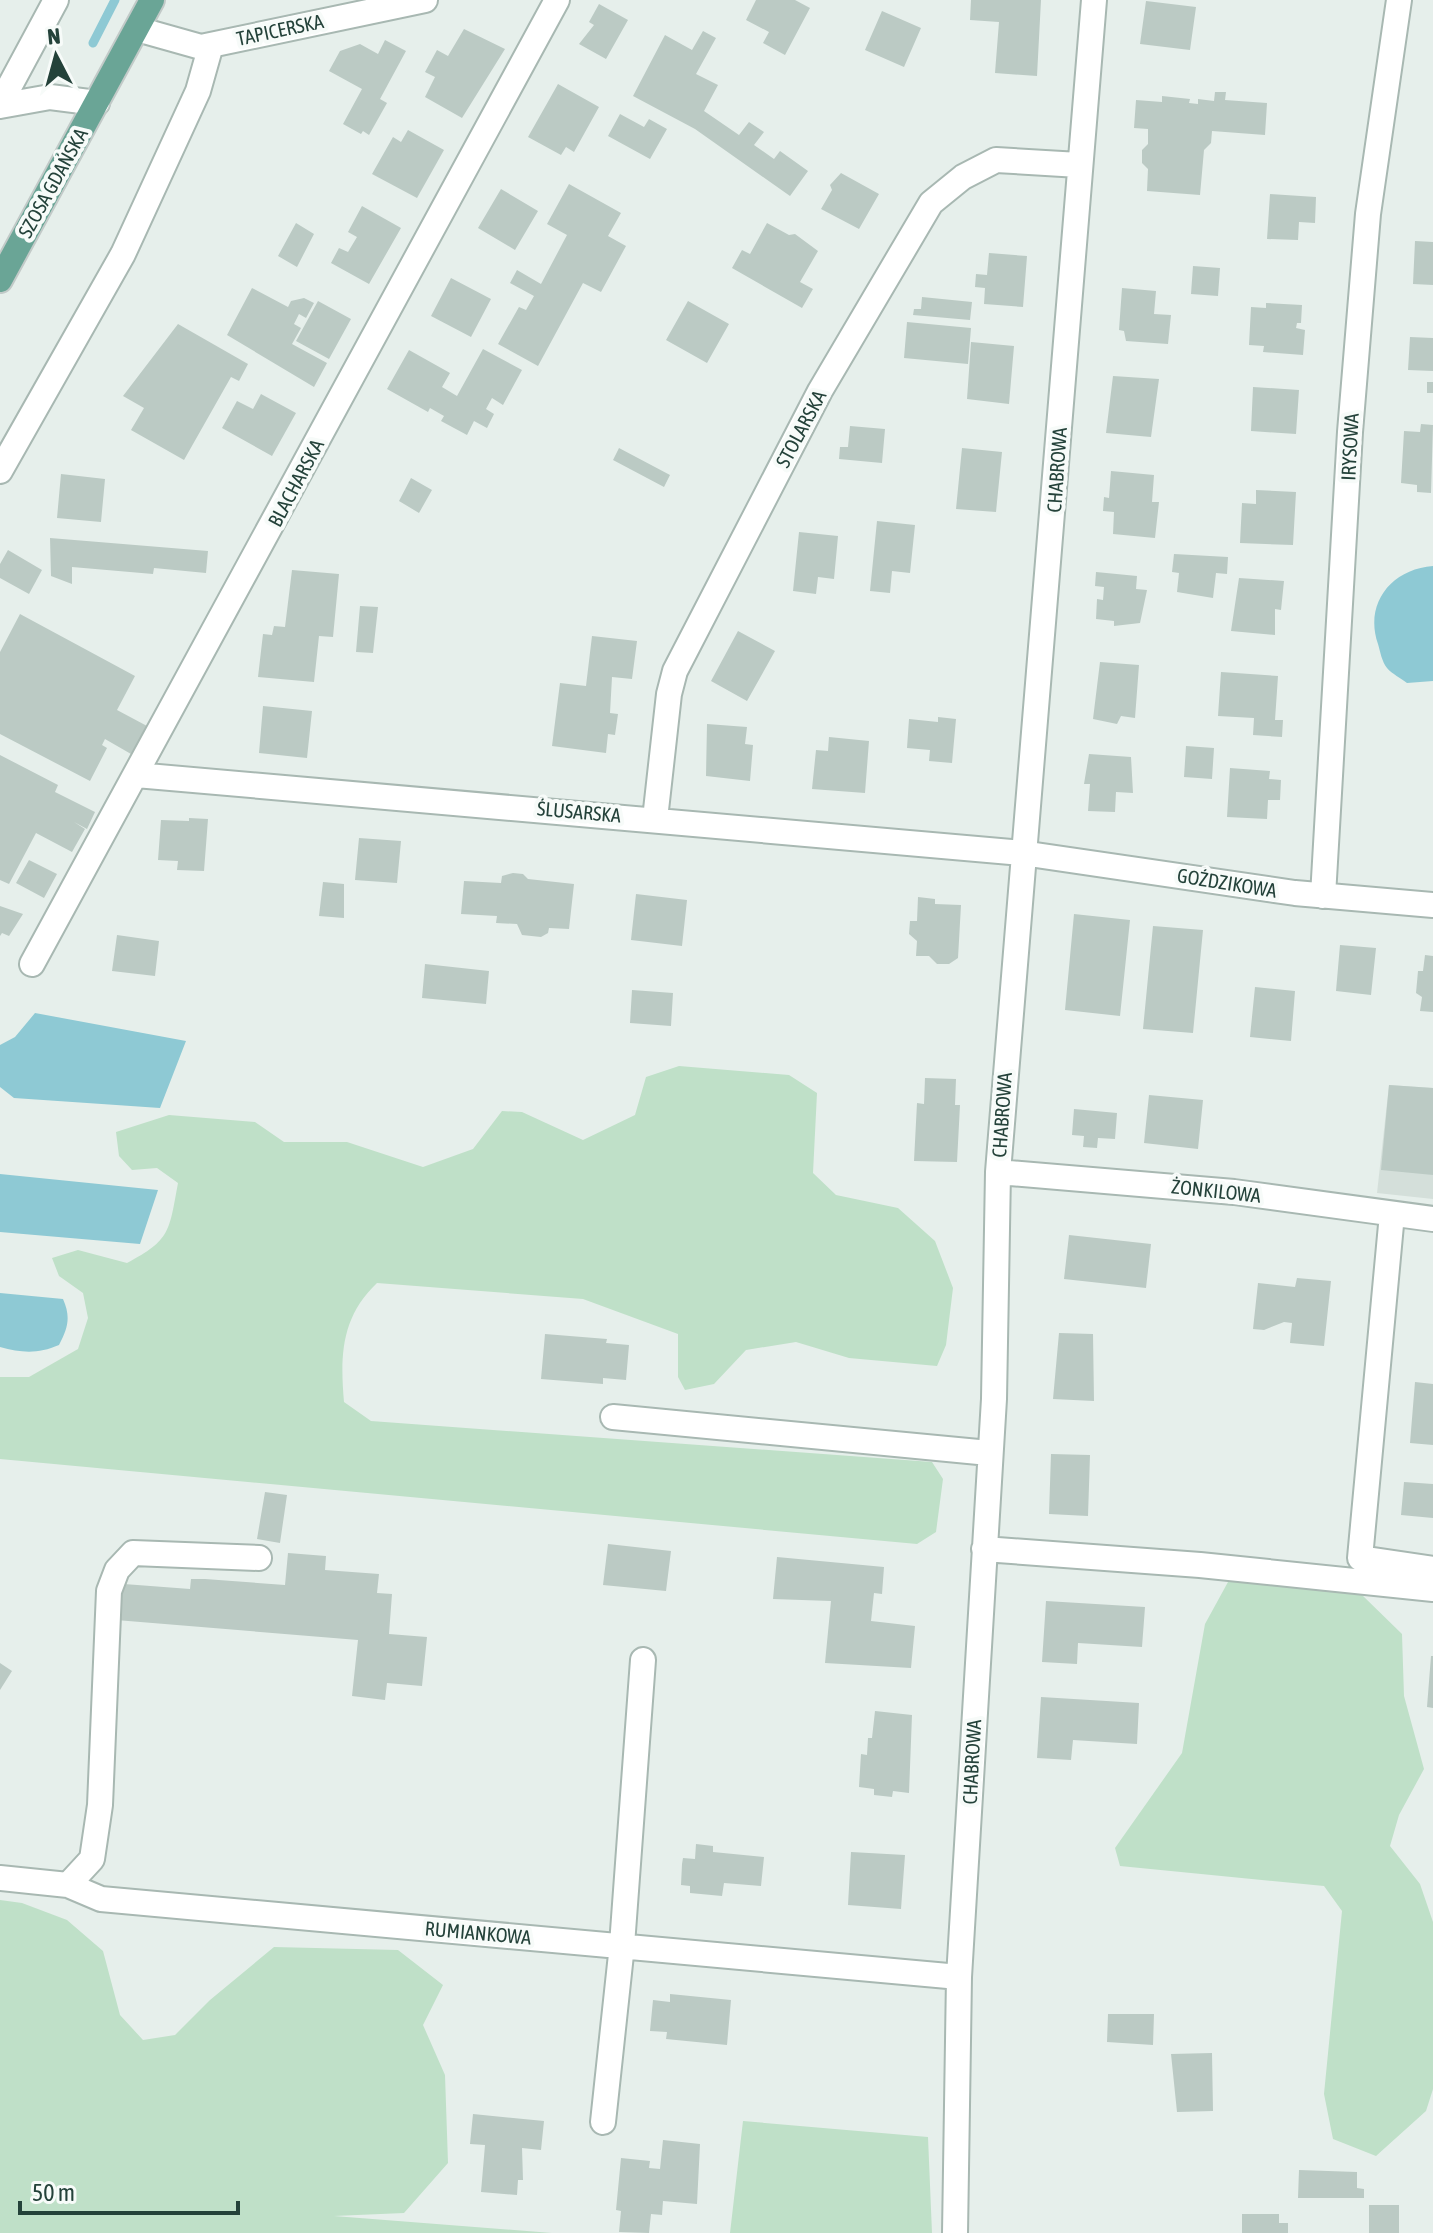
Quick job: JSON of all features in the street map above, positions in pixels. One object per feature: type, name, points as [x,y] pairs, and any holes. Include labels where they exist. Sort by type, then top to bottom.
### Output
[{"type":"main road","name":"SZOSA GDAŃSKA","points":[[0,280],[152,0]]},
{"type":"street","points":[[0,105],[56,0]]},
{"type":"street","name":"TAPICERSKA","points":[[137,29],[192,46],[211,45],[327,10],[425,0]]},
{"type":"street","name":"BLACHARSKA","points":[[32,964],[557,0]]},
{"type":"street","name":"CHABROWA","points":[[955,2233],[959,1977],[994,1399],[998,1172],[1094,0]]},
{"type":"street","name":"IRYSOWA","points":[[1323,896],[1350,432],[1368,214],[1399,0]]},
{"type":"street","points":[[0,471],[123,254],[198,91],[211,45]]},
{"type":"street","points":[[0,105],[50,97],[97,103]]},
{"type":"street","name":"STOLARSKA","points":[[655,819],[669,694],[675,671],[820,391],[931,203],[963,177],[996,160],[1079,165]]},
{"type":"street","name":"ŚLUSARSKA","points":[[136,775],[1022,853]]},
{"type":"street","name":"GOŹDZIKOWA","points":[[1022,853],[1323,896],[1433,905]]},
{"type":"street","name":"ŻONKILOWA","points":[[998,1172],[1234,1192],[1433,1219]]},
{"type":"street","points":[[1392,1214],[1360,1558],[1433,1569]]},
{"type":"street","points":[[613,1417],[989,1453]]},
{"type":"street","points":[[984,1549],[1200,1565],[1433,1589]]},
{"type":"street","points":[[68,1885],[92,1859],[100,1805],[109,1591],[117,1570],[133,1553],[259,1558]]},
{"type":"street","points":[[603,2122],[622,1945],[643,1660]]},
{"type":"street","name":"RUMIANKOWA","points":[[0,1878],[68,1885],[101,1899],[959,1977]]},
{"type":"shaded area","points":[[1389,1085],[1433,1088],[1433,1199],[1377,1193]]},
{"type":"green space","points":[[679,1066],[789,1075],[817,1093],[813,1173],[836,1195],[898,1208],[935,1241],[953,1288],[946,1345],[937,1366],[849,1358],[796,1342],[746,1350],[714,1384],[685,1390],[678,1377],[678,1334],[583,1299],[377,1283],[356,1309],[350,1323],[343,1353],[344,1402],[371,1421],[932,1462],[943,1479],[936,1532],[917,1544],[0,1459],[0,1377],[29,1377],[78,1349],[88,1318],[83,1293],[59,1276],[52,1258],[78,1250],[127,1263],[152,1248],[170,1223],[178,1183],[157,1168],[132,1170],[119,1156],[116,1132],[169,1115],[255,1122],[284,1142],[347,1142],[423,1167],[473,1149],[502,1111],[522,1112],[583,1140],[635,1115],[646,1077]]},
{"type":"green space","points":[[1228,1582],[1313,1582],[1361,1594],[1402,1634],[1404,1696],[1424,1769],[1399,1815],[1390,1846],[1420,1884],[1433,1922],[1433,2089],[1426,2111],[1376,2156],[1333,2139],[1324,2094],[1342,1911],[1324,1886],[1120,1866],[1115,1848],[1182,1753],[1205,1624]]},
{"type":"green space","points":[[0,1900],[22,1903],[67,1920],[103,1951],[120,2015],[143,2040],[175,2035],[210,2000],[274,1947],[398,1950],[443,1985],[423,2025],[445,2075],[448,2163],[404,2213],[334,2216],[552,2233],[0,2233]]},
{"type":"green space","points":[[743,2121],[928,2137],[932,2233],[730,2233]]},
{"type":"water","points":[[1433,566],[1433,681],[1407,683],[1384,663],[1375,629],[1375,615],[1384,591],[1393,581],[1418,569]]},
{"type":"water","points":[[35,1013],[186,1041],[160,1108],[14,1098],[0,1087],[0,1045],[15,1037]]},
{"type":"water","points":[[0,1174],[158,1190],[140,1244],[0,1232]]},
{"type":"water","points":[[0,1293],[63,1299],[67,1322],[59,1345],[30,1352],[0,1347]]},
{"type":"building","points":[[756,0],[795,0],[810,8],[785,55],[763,43],[769,32],[746,20]]},
{"type":"building","points":[[971,0],[1041,0],[1037,76],[995,73],[999,22],[970,20]]},
{"type":"building","points":[[1146,1],[1196,7],[1190,50],[1140,44]]},
{"type":"building","points":[[599,4],[628,20],[606,59],[579,44],[594,25],[589,22]]},
{"type":"building","points":[[882,11],[921,28],[904,67],[865,50]]},
{"type":"building","points":[[464,29],[505,49],[462,118],[425,97],[435,77],[425,72],[437,50],[448,56]]},
{"type":"building","points":[[703,31],[716,38],[696,74],[718,85],[704,111],[739,135],[749,122],[764,132],[754,145],[774,159],[780,151],[808,171],[790,196],[695,129],[633,96],[665,35],[692,50]]},
{"type":"building","points":[[385,40],[406,51],[380,99],[387,103],[369,135],[363,131],[361,134],[343,124],[362,89],[329,71],[340,51],[360,44],[378,54]]},
{"type":"building","points":[[558,84],[599,107],[574,152],[566,147],[561,155],[528,137]]},
{"type":"building","points":[[1215,92],[1226,92],[1225,100],[1267,103],[1265,135],[1212,131],[1211,143],[1204,150],[1200,195],[1147,191],[1148,169],[1142,163],[1142,150],[1148,144],[1148,129],[1134,128],[1136,100],[1162,102],[1162,96],[1190,99],[1189,103],[1198,104],[1198,99],[1214,101]]},
{"type":"building","points":[[620,114],[644,127],[649,119],[667,129],[650,159],[608,136]]},
{"type":"building","points":[[408,130],[444,150],[417,198],[372,174],[393,137],[401,142]]},
{"type":"building","points":[[841,173],[879,194],[859,229],[821,209],[832,190],[830,185]]},
{"type":"building","points":[[569,184],[621,213],[608,236],[626,246],[601,292],[583,283],[538,366],[498,344],[519,307],[526,310],[534,296],[510,283],[517,270],[541,284],[567,235],[547,224]]},
{"type":"building","points":[[501,189],[538,211],[515,250],[478,228]]},
{"type":"building","points":[[1270,194],[1316,197],[1315,223],[1299,222],[1298,240],[1267,239]]},
{"type":"building","points":[[362,206],[401,228],[369,284],[331,263],[339,248],[348,252],[357,237],[348,232]]},
{"type":"building","points":[[296,223],[314,234],[297,267],[278,256]]},
{"type":"building","points":[[767,223],[789,235],[795,234],[818,251],[800,282],[813,289],[802,308],[732,268],[742,250],[750,254]]},
{"type":"building","points":[[1415,241],[1433,242],[1433,285],[1413,284]]},
{"type":"building","points":[[989,253],[1027,256],[1023,307],[984,304],[985,288],[975,287],[976,274],[987,275]]},
{"type":"building","points":[[1193,266],[1220,268],[1218,296],[1191,294]]},
{"type":"building","points":[[451,278],[491,299],[471,337],[431,316]]},
{"type":"building","points":[[252,288],[288,307],[291,301],[304,298],[314,303],[306,318],[299,314],[294,324],[301,328],[292,344],[327,363],[314,387],[227,335]]},
{"type":"building","points":[[1122,288],[1156,291],[1154,314],[1171,315],[1168,344],[1126,341],[1124,331],[1119,330]]},
{"type":"building","points":[[922,297],[972,302],[970,320],[913,315],[914,309],[921,309]]},
{"type":"building","points":[[318,301],[351,319],[329,359],[296,341]]},
{"type":"building","points":[[688,301],[729,324],[707,363],[666,340]]},
{"type":"building","points":[[1266,303],[1302,305],[1301,323],[1297,323],[1296,328],[1305,330],[1303,355],[1263,352],[1264,346],[1249,345],[1251,307],[1266,308]]},
{"type":"building","points":[[907,322],[971,328],[968,364],[904,358]]},
{"type":"building","points":[[178,324],[248,364],[239,381],[231,377],[184,460],[131,430],[144,408],[123,396]]},
{"type":"building","points":[[1410,337],[1433,338],[1433,371],[1408,370]]},
{"type":"building","points":[[971,342],[1014,346],[1009,404],[967,399]]},
{"type":"building","points":[[483,349],[522,370],[503,405],[492,398],[486,409],[494,414],[487,428],[474,421],[467,435],[441,421],[444,416],[430,408],[428,412],[387,389],[409,350],[450,373],[442,387],[457,396]]},
{"type":"building","points":[[1113,376],[1159,379],[1151,437],[1106,433]]},
{"type":"building","points":[[1427,382],[1433,382],[1433,393],[1427,393]]},
{"type":"building","points":[[1253,387],[1299,390],[1296,434],[1251,431]]},
{"type":"building","points":[[261,394],[296,413],[272,456],[222,428],[237,401],[253,409]]},
{"type":"building","points":[[1421,424],[1433,425],[1431,493],[1417,492],[1417,485],[1401,483],[1404,431],[1420,432]]},
{"type":"building","points":[[850,426],[885,429],[882,463],[839,459],[840,447],[848,447]]},
{"type":"building","points":[[619,448],[670,475],[664,487],[613,460]]},
{"type":"building","points":[[962,448],[1002,452],[996,512],[956,509]]},
{"type":"building","points":[[1111,471],[1154,475],[1152,502],[1159,502],[1155,538],[1113,534],[1114,512],[1103,511],[1104,497],[1109,498]]},
{"type":"building","points":[[61,474],[105,479],[101,522],[57,518]]},
{"type":"building","points":[[411,478],[432,490],[419,513],[399,501]]},
{"type":"building","points":[[1256,490],[1296,492],[1293,545],[1240,543],[1242,503],[1256,504]]},
{"type":"building","points":[[877,521],[915,525],[910,573],[892,571],[890,593],[870,591]]},
{"type":"building","points":[[799,532],[838,536],[834,579],[818,577],[816,594],[793,591]]},
{"type":"building","points":[[50,538],[208,551],[206,573],[154,568],[153,574],[72,567],[72,584],[51,576]]},
{"type":"building","points":[[8,550],[42,570],[29,594],[0,578],[0,564]]},
{"type":"building","points":[[1174,554],[1228,557],[1227,574],[1216,573],[1213,598],[1177,592],[1179,573],[1172,572]]},
{"type":"building","points":[[292,570],[339,574],[333,637],[319,636],[314,682],[258,677],[263,634],[272,635],[274,626],[285,627]]},
{"type":"building","points":[[1096,572],[1137,576],[1136,589],[1147,590],[1140,623],[1114,626],[1114,621],[1096,619],[1097,599],[1103,600],[1104,587],[1095,586]]},
{"type":"building","points":[[1239,578],[1284,581],[1281,610],[1275,609],[1275,635],[1231,631]]},
{"type":"building","points":[[360,606],[378,607],[373,653],[356,652]]},
{"type":"building","points":[[20,614],[135,676],[117,710],[147,726],[131,754],[105,739],[102,745],[107,748],[90,781],[0,734],[0,652]]},
{"type":"building","points":[[738,631],[775,651],[747,701],[711,681]]},
{"type":"building","points":[[592,636],[637,641],[632,679],[612,677],[610,713],[618,714],[615,735],[608,734],[606,753],[552,746],[560,683],[586,686]]},
{"type":"building","points":[[1100,662],[1139,665],[1135,718],[1121,716],[1117,724],[1093,719]]},
{"type":"building","points":[[1221,672],[1278,676],[1275,720],[1283,720],[1282,737],[1253,735],[1254,718],[1218,716]]},
{"type":"building","points":[[263,706],[312,711],[307,758],[259,753]]},
{"type":"building","points":[[938,717],[956,719],[952,763],[929,761],[930,750],[907,748],[909,719],[938,722]]},
{"type":"building","points":[[707,724],[747,727],[745,744],[753,745],[750,781],[706,776]]},
{"type":"building","points":[[829,737],[869,741],[865,793],[812,789],[816,750],[828,751]]},
{"type":"building","points":[[1186,746],[1214,748],[1212,779],[1184,777]]},
{"type":"building","points":[[1089,754],[1131,757],[1133,793],[1116,792],[1115,812],[1088,811],[1090,784],[1084,784]]},
{"type":"building","points":[[0,755],[58,785],[55,792],[95,812],[87,829],[74,822],[85,829],[72,852],[36,833],[9,884],[0,880]]},
{"type":"building","points":[[1230,768],[1270,771],[1269,779],[1281,780],[1280,800],[1268,800],[1267,819],[1227,817]]},
{"type":"building","points":[[189,818],[208,819],[204,871],[177,870],[178,861],[158,860],[161,820],[189,821]]},
{"type":"building","points":[[359,838],[401,841],[397,883],[355,880]]},
{"type":"building","points":[[29,860],[57,874],[44,898],[16,883]]},
{"type":"building","points":[[523,874],[528,879],[574,884],[569,929],[549,928],[548,933],[541,937],[522,935],[517,924],[496,923],[497,916],[461,914],[464,881],[501,883],[502,876]]},
{"type":"building","points":[[323,882],[344,884],[344,918],[319,916]]},
{"type":"building","points":[[636,894],[687,900],[682,946],[631,940]]},
{"type":"building","points":[[918,897],[935,899],[935,904],[961,905],[958,958],[949,964],[937,964],[929,956],[916,956],[917,941],[909,934],[910,921],[917,921]]},
{"type":"building","points":[[0,906],[23,914],[9,936],[2,933],[0,936]]},
{"type":"building","points":[[1074,914],[1130,920],[1120,1016],[1065,1010]]},
{"type":"building","points":[[1153,926],[1203,930],[1193,1033],[1143,1029]]},
{"type":"building","points":[[117,935],[159,941],[155,976],[112,971]]},
{"type":"building","points":[[1340,945],[1376,948],[1371,995],[1336,991]]},
{"type":"building","points":[[1425,955],[1433,956],[1433,1012],[1420,1011],[1422,997],[1416,993],[1418,971],[1423,971]]},
{"type":"building","points":[[425,964],[489,971],[486,1004],[422,998]]},
{"type":"building","points":[[1255,987],[1295,991],[1291,1041],[1250,1037]]},
{"type":"building","points":[[632,990],[673,993],[671,1026],[630,1023]]},
{"type":"building","points":[[925,1078],[956,1079],[955,1105],[960,1105],[957,1162],[914,1161],[917,1103],[924,1104]]},
{"type":"building","points":[[1389,1085],[1433,1088],[1433,1175],[1381,1170]]},
{"type":"building","points":[[1149,1095],[1203,1100],[1198,1149],[1144,1143]]},
{"type":"building","points":[[1074,1109],[1117,1113],[1115,1139],[1098,1138],[1097,1148],[1083,1147],[1084,1136],[1072,1135]]},
{"type":"building","points":[[1069,1235],[1151,1244],[1146,1288],[1064,1279]]},
{"type":"building","points":[[1297,1278],[1331,1281],[1324,1346],[1290,1343],[1292,1323],[1284,1322],[1264,1330],[1253,1329],[1258,1283],[1295,1287]]},
{"type":"building","points":[[1059,1333],[1093,1334],[1094,1401],[1053,1399]]},
{"type":"building","points":[[545,1334],[607,1339],[606,1343],[629,1345],[626,1380],[603,1378],[603,1384],[541,1379]]},
{"type":"building","points":[[1415,1382],[1433,1384],[1433,1445],[1410,1443]]},
{"type":"building","points":[[1051,1454],[1090,1455],[1088,1516],[1049,1514]]},
{"type":"building","points":[[1404,1482],[1433,1484],[1433,1518],[1401,1515]]},
{"type":"building","points":[[265,1492],[287,1495],[280,1543],[257,1539]]},
{"type":"building","points":[[608,1544],[671,1551],[666,1591],[603,1585]]},
{"type":"building","points":[[288,1553],[326,1556],[325,1570],[379,1574],[377,1593],[392,1594],[389,1634],[427,1637],[422,1686],[387,1683],[385,1700],[352,1696],[358,1640],[116,1620],[119,1588],[124,1584],[190,1589],[191,1579],[205,1579],[285,1585]]},
{"type":"building","points":[[777,1557],[884,1567],[882,1594],[874,1593],[871,1621],[915,1626],[911,1668],[825,1663],[831,1601],[773,1599]]},
{"type":"building","points":[[1046,1601],[1145,1607],[1142,1647],[1078,1643],[1077,1664],[1042,1662]]},
{"type":"building","points":[[1433,1656],[1433,1708],[1427,1707]]},
{"type":"building","points":[[0,1663],[12,1671],[0,1690]]},
{"type":"building","points":[[1041,1697],[1139,1703],[1137,1744],[1073,1740],[1071,1760],[1037,1758]]},
{"type":"building","points":[[875,1711],[912,1715],[909,1793],[893,1791],[892,1797],[874,1795],[874,1789],[859,1787],[861,1754],[867,1755]]},
{"type":"building","points":[[696,1844],[713,1846],[713,1852],[764,1857],[761,1886],[724,1883],[722,1896],[690,1893],[690,1886],[681,1885],[682,1864],[683,1858],[695,1859]]},
{"type":"building","points":[[851,1852],[905,1855],[901,1909],[848,1905]]},
{"type":"building","points":[[670,1994],[731,2000],[727,2045],[666,2039],[667,2032],[650,2031],[653,2000],[670,2002]]},
{"type":"building","points":[[1108,2014],[1154,2014],[1153,2045],[1107,2042]]},
{"type":"building","points":[[1212,2053],[1213,2111],[1177,2112],[1171,2054]]},
{"type":"building","points":[[473,2114],[544,2121],[541,2150],[522,2148],[523,2180],[518,2180],[517,2195],[481,2192],[485,2145],[470,2144]]},
{"type":"building","points":[[663,2140],[700,2144],[697,2204],[663,2201],[662,2215],[651,2214],[649,2233],[619,2232],[621,2211],[616,2210],[621,2158],[650,2161],[649,2168],[660,2169]]},
{"type":"building","points":[[1299,2170],[1357,2172],[1357,2188],[1364,2189],[1364,2198],[1298,2198]]},
{"type":"building","points":[[1369,2205],[1399,2205],[1399,2233],[1369,2233]]},
{"type":"building","points":[[1242,2214],[1279,2214],[1279,2223],[1288,2223],[1288,2233],[1242,2233]]},
{"type":"waterway","points":[[93,43],[115,0]]}]
